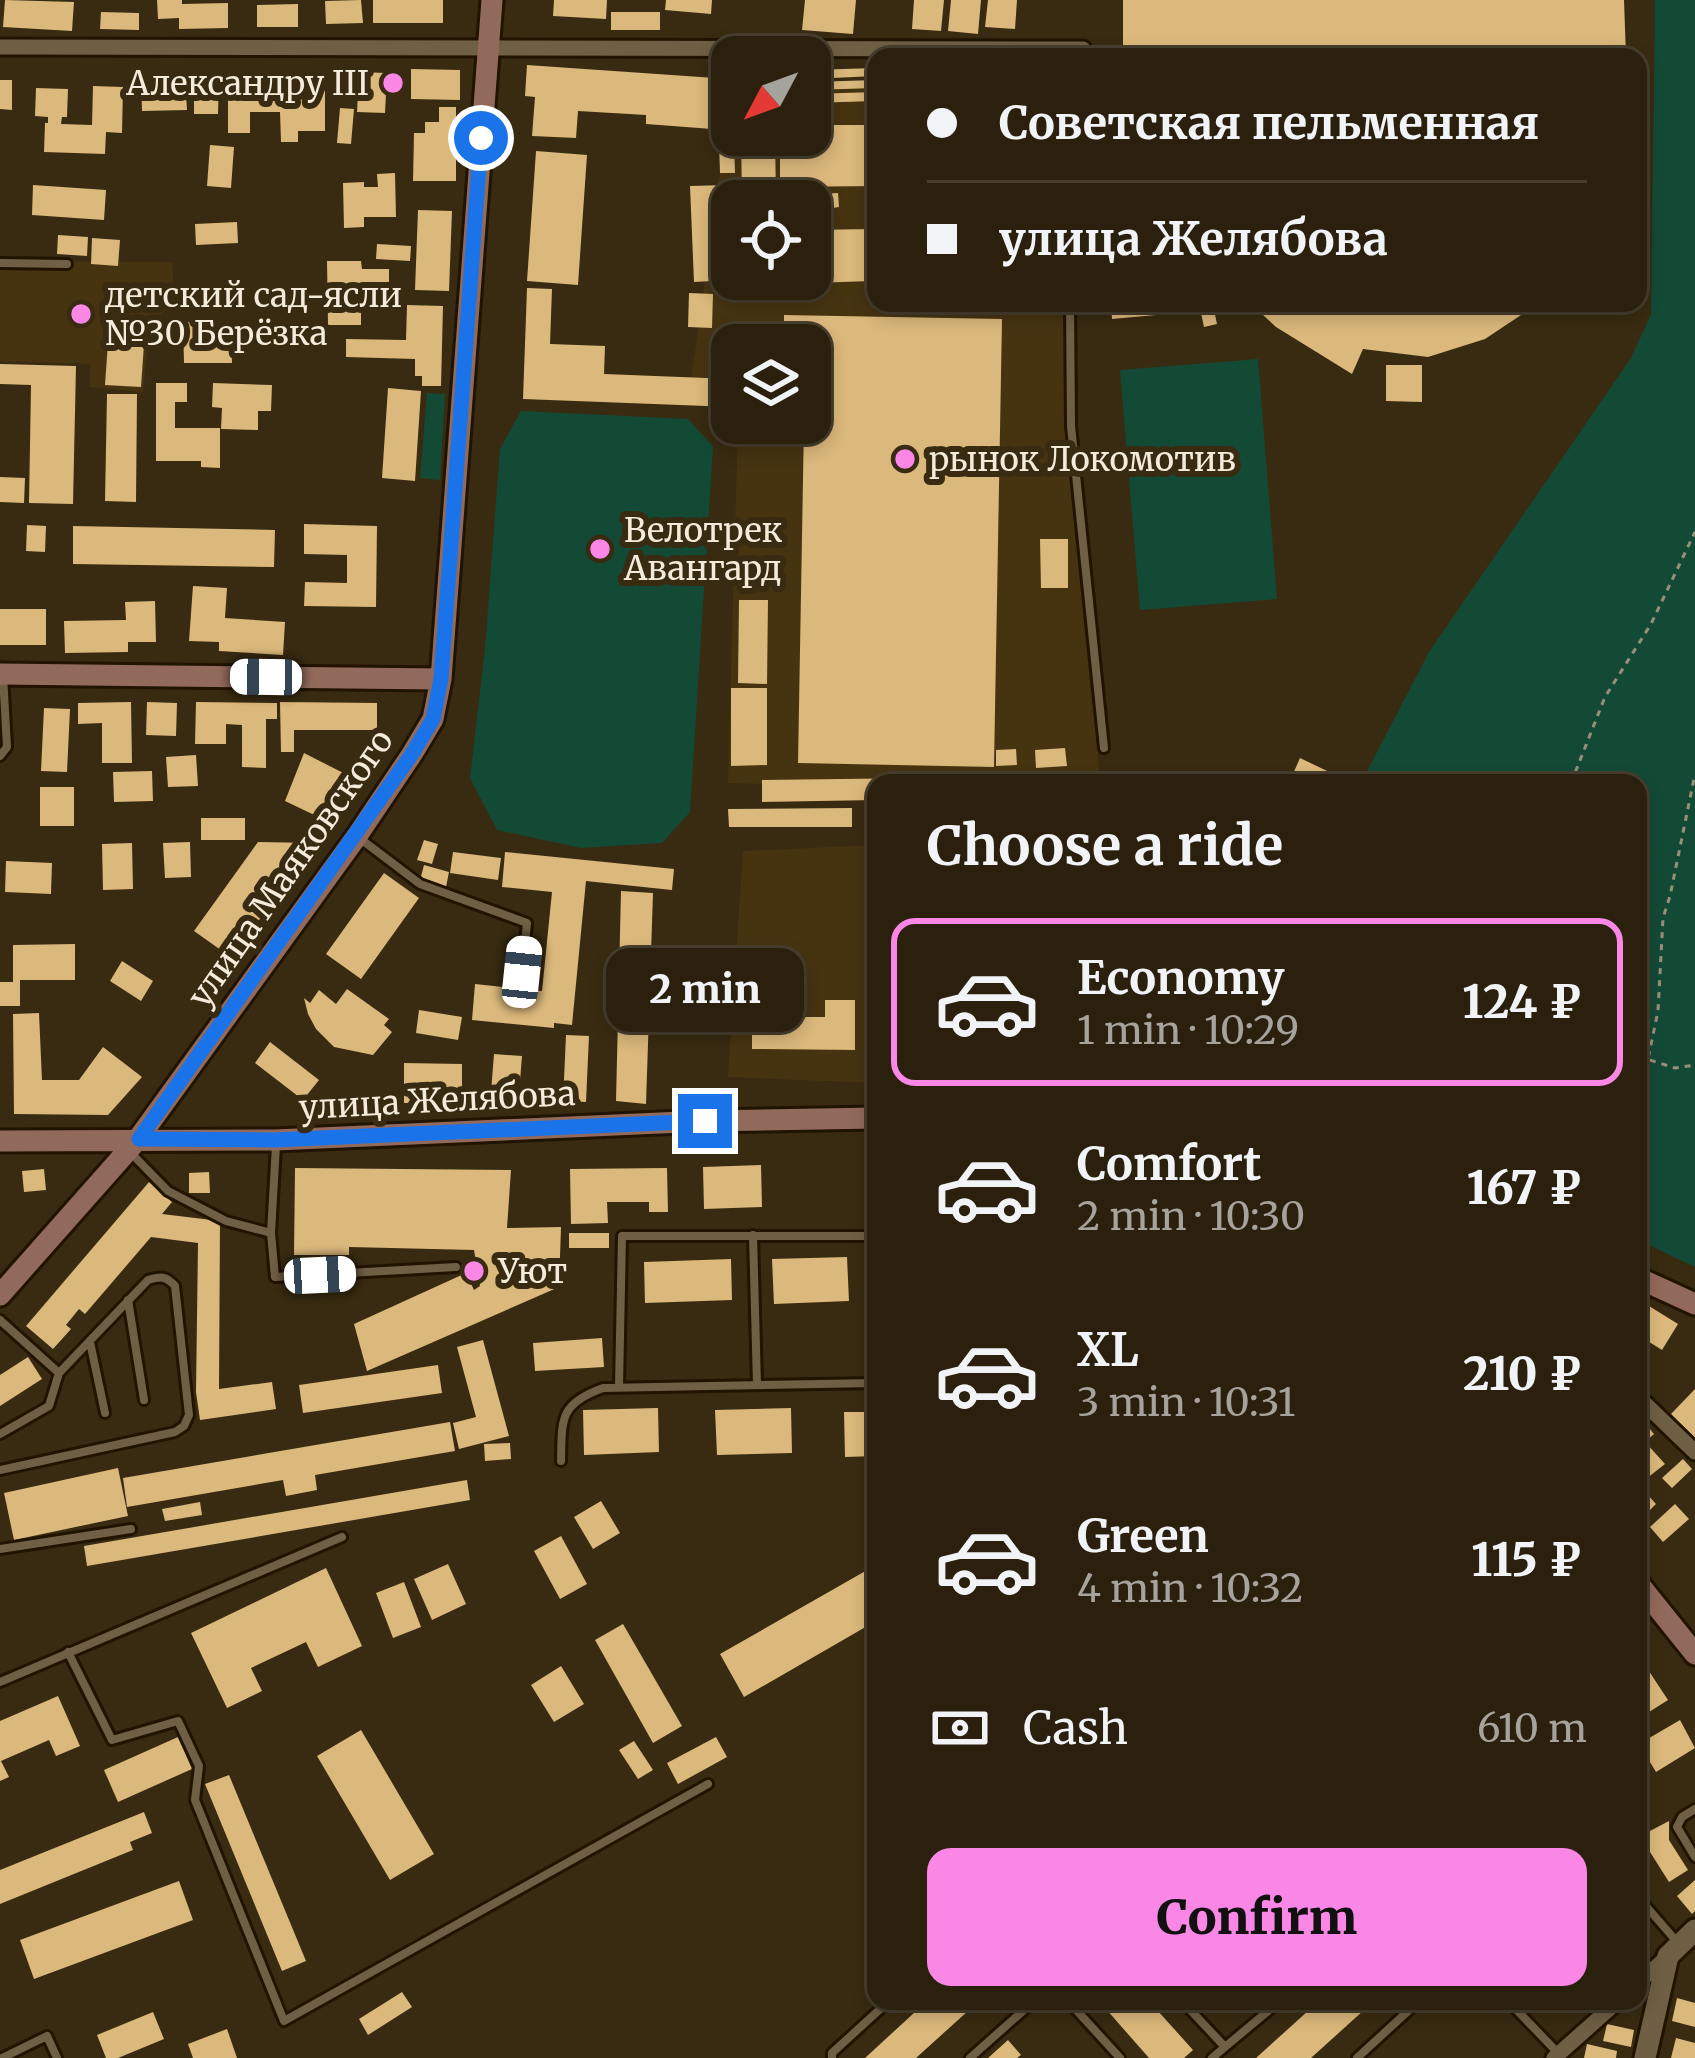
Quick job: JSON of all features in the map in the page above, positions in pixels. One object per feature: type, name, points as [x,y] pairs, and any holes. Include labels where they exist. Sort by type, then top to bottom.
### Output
[{"type":"main road","name":"улица Маяковского","points":[[0,1295],[134,1145],[357,836],[433,719],[441,679],[492,0]]},
{"type":"main road","points":[[2,674],[441,679]]},
{"type":"main road","name":"улица Желябова","points":[[0,1141],[134,1145],[867,1118]]},
{"type":"main road","points":[[1647,1282],[1695,1304]]},
{"type":"main road","points":[[1647,1594],[1695,1654]]},
{"type":"street","points":[[0,47],[867,51]]},
{"type":"street","points":[[1647,1406],[1695,1452]]},
{"type":"street","points":[[1647,1975],[1681,1943]]},
{"type":"street","points":[[1645,2058],[1681,1943]]},
{"type":"street","points":[[1556,2056],[1608,2010]]},
{"type":"lane","points":[[0,263],[67,264]]},
{"type":"lane","points":[[1070,312],[1071,427],[1104,748]]},
{"type":"lane","points":[[0,756],[7,747],[2,674]]},
{"type":"lane","points":[[357,836],[420,884],[527,923],[522,972]]},
{"type":"lane","points":[[275,1140],[271,1233],[275,1277],[457,1267]]},
{"type":"lane","points":[[134,1145],[167,1191],[226,1221],[271,1233]]},
{"type":"lane","points":[[753,1234],[757,1385]]},
{"type":"lane","points":[[619,1387],[622,1236],[867,1236]]},
{"type":"lane","points":[[0,1434],[50,1406],[59,1373],[148,1280],[160,1276],[176,1286],[188,1415],[184,1426],[175,1432],[0,1470]]},
{"type":"lane","points":[[128,1299],[144,1400]]},
{"type":"lane","points":[[0,1320],[59,1373]]},
{"type":"lane","points":[[89,1340],[105,1413]]},
{"type":"lane","points":[[561,1461],[563,1416],[577,1397],[603,1388],[867,1383]]},
{"type":"lane","points":[[0,1549],[131,1529]]},
{"type":"lane","points":[[0,1682],[342,1537]]},
{"type":"lane","points":[[68,1652],[112,1740],[178,1721],[199,1766],[195,1800],[284,2021],[708,1784]]},
{"type":"lane","points":[[1695,1809],[1677,1827],[1695,1857]]},
{"type":"lane","points":[[1647,1907],[1681,1943]]},
{"type":"lane","points":[[832,2058],[879,2010]]},
{"type":"lane","points":[[975,2056],[1024,2010]]},
{"type":"lane","points":[[1076,2010],[1120,2058]]},
{"type":"lane","points":[[1190,2010],[1225,2047]]},
{"type":"lane","points":[[1212,2058],[1269,2010]]},
{"type":"lane","points":[[1357,2058],[1410,2010]]},
{"type":"lane","points":[[1516,2010],[1556,2056]]},
{"type":"lane","points":[[2,2058],[47,2036],[57,2058]]},
{"type":"path","points":[[1575,774],[1605,697],[1651,625],[1695,532]]},
{"type":"path","points":[[1695,774],[1663,918],[1658,1011],[1648,1059],[1675,1068],[1695,1065]]},
{"type":"shaded area","name":"рынок Локомотив","points":[[867,82],[867,312],[1063,312],[1099,774],[867,774],[867,787],[728,783],[737,444],[831,444],[831,324],[711,324],[711,390],[690,388],[711,237],[711,300],[831,300],[831,180],[719,180],[722,156],[831,156],[831,83]]},
{"type":"shaded area","name":"детский сад-ясли №30 Берёзка","points":[[0,261],[172,262],[174,298],[149,331],[143,392],[90,387],[90,364],[0,361]]},
{"type":"shaded area","points":[[867,845],[867,1083],[728,1077],[743,851]]},
{"type":"green space","points":[[1655,0],[1695,0],[1695,1267],[1647,1244],[1647,774],[1366,774],[1429,652],[1631,358],[1651,314]]},
{"type":"green space","points":[[1258,359],[1277,599],[1140,610],[1120,370]]},
{"type":"green space","points":[[427,393],[445,394],[440,480],[420,478]]},
{"type":"green space","name":"Велотрек Авангард","points":[[521,411],[688,419],[713,446],[690,812],[662,843],[581,848],[497,830],[470,778],[500,449]]},
{"type":"building","points":[[5,0],[74,2],[72,31],[3,27]]},
{"type":"building","points":[[157,0],[228,3],[228,28],[179,29],[179,18],[158,19]]},
{"type":"building","points":[[361,0],[363,23],[326,24],[325,1]]},
{"type":"building","points":[[373,0],[443,0],[443,23],[373,23]]},
{"type":"building","points":[[554,0],[607,0],[606,19],[553,16]]},
{"type":"building","points":[[666,0],[712,0],[711,14],[665,10]]},
{"type":"building","points":[[805,0],[856,0],[853,34],[802,30]]},
{"type":"building","points":[[914,0],[944,0],[941,31],[912,29]]},
{"type":"building","points":[[951,0],[981,0],[978,34],[948,31]]},
{"type":"building","points":[[988,0],[1017,0],[1015,29],[985,27]]},
{"type":"building","points":[[1123,0],[1624,0],[1626,48],[1123,48]]},
{"type":"building","points":[[298,4],[298,27],[257,27],[257,5]]},
{"type":"building","points":[[101,12],[139,13],[139,30],[100,29]]},
{"type":"building","points":[[611,12],[660,12],[660,30],[611,30]]},
{"type":"building","points":[[527,65],[711,78],[711,129],[646,124],[646,115],[578,111],[576,138],[532,136],[535,97],[525,96]]},
{"type":"building","points":[[867,68],[867,76],[831,78],[831,69]]},
{"type":"building","points":[[411,69],[460,70],[460,100],[411,99]]},
{"type":"building","points":[[359,72],[387,73],[385,113],[357,112]]},
{"type":"building","points":[[185,74],[187,110],[142,111],[141,75]]},
{"type":"building","points":[[194,74],[219,74],[218,114],[194,114]]},
{"type":"building","points":[[228,74],[325,74],[325,131],[298,131],[298,142],[281,142],[280,112],[250,112],[250,133],[228,133]]},
{"type":"building","points":[[0,80],[12,80],[12,110],[0,109]]},
{"type":"building","points":[[867,80],[867,88],[831,89],[831,81]]},
{"type":"building","points":[[93,86],[123,87],[122,133],[106,132],[105,154],[44,152],[48,117],[35,116],[36,88],[68,89],[67,117],[62,117],[61,124],[92,125]]},
{"type":"building","points":[[867,92],[867,101],[831,102],[831,93]]},
{"type":"building","points":[[439,107],[456,107],[456,181],[413,181],[414,133],[425,133],[425,122],[439,122]]},
{"type":"building","points":[[340,108],[354,109],[351,144],[337,143]]},
{"type":"building","points":[[831,125],[867,125],[867,186],[780,180],[780,156],[831,156]]},
{"type":"building","points":[[210,145],[234,147],[231,188],[207,186]]},
{"type":"building","points":[[536,151],[587,155],[578,285],[527,281]]},
{"type":"building","points":[[719,156],[734,156],[735,173],[720,173]]},
{"type":"building","points":[[741,156],[775,156],[776,180],[742,180]]},
{"type":"building","points":[[395,173],[396,217],[364,217],[364,227],[344,228],[343,183],[378,187],[377,174]]},
{"type":"building","points":[[33,185],[106,190],[104,220],[32,215]]},
{"type":"building","points":[[711,185],[711,281],[694,282],[690,186]]},
{"type":"building","points":[[831,193],[838,193],[839,207],[831,208]]},
{"type":"building","points":[[418,210],[452,211],[449,291],[415,290]]},
{"type":"building","points":[[237,222],[238,243],[196,245],[195,224]]},
{"type":"building","points":[[867,229],[867,281],[831,282],[831,230]]},
{"type":"building","points":[[58,235],[88,237],[87,256],[57,254]]},
{"type":"building","points":[[92,238],[120,240],[118,266],[91,264]]},
{"type":"building","points":[[377,244],[411,246],[410,261],[376,259]]},
{"type":"building","points":[[327,261],[361,261],[362,269],[389,269],[389,295],[361,295],[361,325],[328,325]]},
{"type":"building","points":[[527,288],[552,289],[550,344],[605,346],[604,374],[711,378],[711,406],[523,399]]},
{"type":"building","points":[[689,293],[711,294],[711,328],[688,327]]},
{"type":"building","points":[[407,305],[443,306],[441,386],[422,386],[422,376],[415,376],[415,359],[346,357],[346,339],[406,340]]},
{"type":"building","points":[[1112,312],[1167,312],[1167,314],[1112,319]]},
{"type":"building","points":[[1201,312],[1214,312],[1217,324],[1204,327]]},
{"type":"building","points":[[1260,312],[1526,312],[1485,339],[1428,357],[1363,349],[1352,374]]},
{"type":"building","points":[[784,315],[1002,319],[994,767],[798,763],[804,444],[831,444],[831,324],[784,324]]},
{"type":"building","points":[[183,322],[231,322],[232,363],[184,363]]},
{"type":"building","points":[[109,328],[145,330],[141,387],[105,385]]},
{"type":"building","points":[[0,364],[76,366],[73,504],[29,503],[31,385],[0,384]]},
{"type":"building","points":[[1386,365],[1422,365],[1422,402],[1386,401]]},
{"type":"building","points":[[156,383],[187,383],[187,402],[175,402],[175,428],[220,428],[220,468],[201,467],[201,461],[156,461]]},
{"type":"building","points":[[213,383],[272,385],[271,411],[258,411],[258,430],[221,429],[222,408],[212,407]]},
{"type":"building","points":[[388,388],[421,391],[415,481],[382,478]]},
{"type":"building","points":[[107,394],[137,394],[136,502],[105,501]]},
{"type":"building","points":[[0,477],[25,478],[24,503],[0,502]]},
{"type":"building","points":[[304,524],[377,526],[376,607],[304,606],[305,582],[347,583],[347,555],[304,554]]},
{"type":"building","points":[[27,525],[46,526],[45,552],[26,551]]},
{"type":"building","points":[[73,526],[275,530],[274,567],[73,564]]},
{"type":"building","points":[[1040,539],[1068,539],[1068,588],[1041,588]]},
{"type":"building","points":[[193,586],[227,588],[225,618],[285,622],[283,655],[219,651],[219,642],[189,641]]},
{"type":"building","points":[[739,600],[768,600],[767,684],[738,683]]},
{"type":"building","points":[[155,601],[156,642],[128,642],[128,652],[65,653],[64,621],[126,620],[125,602]]},
{"type":"building","points":[[0,609],[46,609],[46,645],[0,645]]},
{"type":"building","points":[[731,688],[767,688],[767,765],[731,766]]},
{"type":"building","points":[[131,702],[132,763],[102,763],[102,723],[78,724],[78,703]]},
{"type":"building","points":[[147,702],[177,703],[176,736],[146,735]]},
{"type":"building","points":[[196,702],[277,703],[277,719],[266,719],[266,768],[242,767],[242,725],[226,724],[226,744],[195,744]]},
{"type":"building","points":[[280,702],[377,703],[377,730],[294,730],[294,752],[281,752]]},
{"type":"building","points":[[44,708],[70,709],[67,772],[41,771]]},
{"type":"building","points":[[1065,748],[1067,766],[1036,768],[1035,750]]},
{"type":"building","points":[[1016,749],[1017,765],[996,766],[996,750]]},
{"type":"building","points":[[304,753],[359,781],[329,822],[285,801]]},
{"type":"building","points":[[196,755],[198,786],[168,787],[166,757]]},
{"type":"building","points":[[1300,758],[1333,774],[1293,774]]},
{"type":"building","points":[[152,771],[153,801],[114,802],[113,772]]},
{"type":"building","points":[[867,779],[867,800],[762,802],[762,780]]},
{"type":"building","points":[[40,787],[74,787],[74,826],[40,826]]},
{"type":"building","points":[[852,808],[852,827],[729,827],[728,809]]},
{"type":"building","points":[[201,818],[245,818],[245,840],[201,840]]},
{"type":"building","points":[[424,840],[438,844],[432,864],[417,860]]},
{"type":"building","points":[[190,842],[191,877],[165,878],[163,843]]},
{"type":"building","points":[[258,842],[314,843],[232,958],[194,931]]},
{"type":"building","points":[[132,843],[133,889],[103,890],[102,844]]},
{"type":"building","points":[[453,852],[501,858],[498,880],[450,873]]},
{"type":"building","points":[[505,852],[674,869],[672,890],[586,881],[572,1025],[554,1023],[554,1028],[472,1020],[475,984],[542,991],[552,892],[502,887]]},
{"type":"building","points":[[6,861],[52,863],[51,894],[5,892]]},
{"type":"building","points":[[424,865],[449,872],[446,887],[420,880]]},
{"type":"building","points":[[384,873],[419,898],[361,979],[326,954]]},
{"type":"building","points":[[621,891],[653,893],[646,1104],[616,1101]]},
{"type":"building","points":[[75,944],[75,980],[20,980],[20,1006],[0,1006],[0,982],[13,982],[13,945]]},
{"type":"building","points":[[122,961],[153,981],[141,1001],[110,981]]},
{"type":"building","points":[[347,989],[389,1019],[384,1025],[392,1032],[373,1055],[334,1047],[308,1014],[304,998],[310,1003],[319,990],[336,1004]]},
{"type":"building","points":[[752,997],[777,997],[777,1017],[825,1017],[825,1000],[855,1000],[855,1050],[752,1049]]},
{"type":"building","points":[[419,1010],[462,1017],[458,1040],[416,1033]]},
{"type":"building","points":[[39,1013],[42,1080],[79,1080],[103,1047],[142,1077],[108,1115],[14,1114],[13,1014]]},
{"type":"building","points":[[566,1035],[589,1036],[586,1102],[563,1101]]},
{"type":"building","points":[[270,1042],[319,1080],[303,1100],[255,1063]]},
{"type":"building","points":[[494,1054],[522,1056],[519,1094],[491,1092]]},
{"type":"building","points":[[404,1063],[462,1064],[462,1103],[404,1103]]},
{"type":"building","points":[[761,1165],[762,1207],[704,1209],[703,1167]]},
{"type":"building","points":[[295,1168],[511,1170],[507,1228],[561,1227],[559,1287],[367,1371],[354,1324],[466,1273],[474,1290],[480,1286],[474,1250],[349,1247],[349,1255],[294,1255]]},
{"type":"building","points":[[667,1168],[668,1212],[649,1212],[649,1202],[607,1202],[608,1223],[571,1224],[570,1169]]},
{"type":"building","points":[[44,1169],[46,1190],[24,1192],[22,1171]]},
{"type":"building","points":[[209,1172],[210,1193],[189,1193],[189,1173]]},
{"type":"building","points":[[149,1182],[172,1202],[162,1214],[220,1221],[219,1389],[272,1382],[276,1409],[200,1420],[196,1392],[198,1243],[151,1237],[85,1314],[79,1309],[66,1325],[71,1329],[53,1349],[26,1326]]},
{"type":"building","points":[[569,1233],[609,1233],[609,1248],[569,1248]]},
{"type":"building","points":[[847,1257],[849,1301],[774,1304],[772,1259]]},
{"type":"building","points":[[731,1259],[732,1300],[645,1303],[644,1262]]},
{"type":"building","points":[[1649,1306],[1678,1324],[1662,1350],[1647,1341]]},
{"type":"building","points":[[602,1338],[604,1367],[535,1371],[533,1343]]},
{"type":"building","points":[[483,1340],[509,1436],[459,1449],[453,1423],[476,1417],[457,1347]]},
{"type":"building","points":[[28,1357],[42,1379],[0,1406],[0,1375]]},
{"type":"building","points":[[438,1365],[442,1393],[303,1413],[299,1385]]},
{"type":"building","points":[[1695,1389],[1695,1438],[1671,1414]]},
{"type":"building","points":[[658,1408],[659,1452],[584,1455],[583,1410]]},
{"type":"building","points":[[791,1408],[792,1453],[717,1455],[715,1410]]},
{"type":"building","points":[[844,1412],[867,1412],[867,1456],[845,1457]]},
{"type":"building","points":[[450,1422],[455,1451],[315,1475],[317,1490],[286,1496],[283,1480],[127,1507],[123,1478]]},
{"type":"building","points":[[510,1443],[511,1459],[485,1461],[484,1444]]},
{"type":"building","points":[[1647,1444],[1665,1464],[1647,1478]]},
{"type":"building","points":[[1683,1459],[1692,1469],[1672,1488],[1662,1478]]},
{"type":"building","points":[[118,1468],[128,1516],[14,1540],[4,1493]]},
{"type":"building","points":[[467,1480],[470,1500],[87,1566],[84,1546]]},
{"type":"building","points":[[601,1501],[620,1533],[593,1549],[574,1517]]},
{"type":"building","points":[[200,1502],[202,1515],[165,1521],[162,1509]]},
{"type":"building","points":[[1675,1504],[1689,1519],[1663,1542],[1650,1527]]},
{"type":"building","points":[[561,1536],[587,1584],[560,1599],[534,1551]]},
{"type":"building","points":[[448,1564],[466,1604],[432,1620],[414,1579]]},
{"type":"building","points":[[326,1568],[362,1646],[318,1667],[306,1642],[251,1668],[262,1691],[227,1708],[191,1633]]},
{"type":"building","points":[[867,1570],[867,1626],[744,1697],[720,1654]]},
{"type":"building","points":[[404,1582],[421,1627],[393,1638],[376,1593]]},
{"type":"building","points":[[623,1624],[682,1726],[653,1743],[595,1640]]},
{"type":"building","points":[[561,1666],[584,1704],[554,1722],[531,1685]]},
{"type":"building","points":[[1647,1668],[1668,1700],[1647,1713]]},
{"type":"building","points":[[58,1696],[80,1746],[56,1756],[49,1740],[1,1761],[9,1777],[0,1781],[0,1721]]},
{"type":"building","points":[[1680,1720],[1695,1748],[1656,1772],[1647,1757],[1647,1739]]},
{"type":"building","points":[[361,1730],[434,1854],[390,1880],[317,1756]]},
{"type":"building","points":[[178,1737],[192,1769],[118,1802],[104,1770]]},
{"type":"building","points":[[716,1737],[727,1757],[678,1784],[667,1763]]},
{"type":"building","points":[[634,1741],[653,1770],[638,1779],[619,1750]]},
{"type":"building","points":[[229,1775],[306,1961],[282,1971],[205,1784]]},
{"type":"building","points":[[144,1812],[152,1833],[130,1842],[133,1850],[0,1904],[0,1870]]},
{"type":"building","points":[[1669,1821],[1669,1840],[1688,1870],[1669,1882],[1650,1852],[1648,1832]]},
{"type":"building","points":[[1695,1880],[1695,1911],[1692,1914],[1677,1896]]},
{"type":"building","points":[[179,1881],[193,1920],[34,1979],[20,1940]]},
{"type":"building","points":[[402,1992],[412,2007],[368,2035],[359,2019]]},
{"type":"building","points":[[1677,1998],[1695,2003],[1695,2027],[1672,2021]]},
{"type":"building","points":[[917,2010],[969,2010],[916,2058],[865,2058]]},
{"type":"building","points":[[1107,2010],[1157,2010],[1193,2050],[1184,2058],[1149,2058]]},
{"type":"building","points":[[1309,2010],[1364,2010],[1311,2058],[1256,2058]]},
{"type":"building","points":[[153,2012],[164,2039],[118,2058],[106,2058],[97,2035]]},
{"type":"building","points":[[1607,2024],[1634,2030],[1631,2047],[1603,2041]]},
{"type":"building","points":[[227,2029],[237,2058],[193,2058],[188,2044]]},
{"type":"building","points":[[1676,2038],[1695,2043],[1695,2058],[1671,2058]]},
{"type":"building","points":[[1008,2040],[1021,2055],[988,2058]]},
{"type":"building","points":[[1587,2044],[1617,2051],[1616,2058],[1584,2058]]},
{"type":"place","name":"Александру III","points":[[393,83]]},
{"type":"place","name":"детский сад-ясли №30 Берёзка","points":[[81,314]]},
{"type":"place","name":"рынок Локомотив","points":[[905,459]]},
{"type":"place","name":"Велотрек Авангард","points":[[600,549]]},
{"type":"place","name":"Уют","points":[[474,1271]]},
{"type":"route","points":[[481,138],[441,679],[433,719],[357,836],[139,1139],[275,1140],[705,1121]]}]
